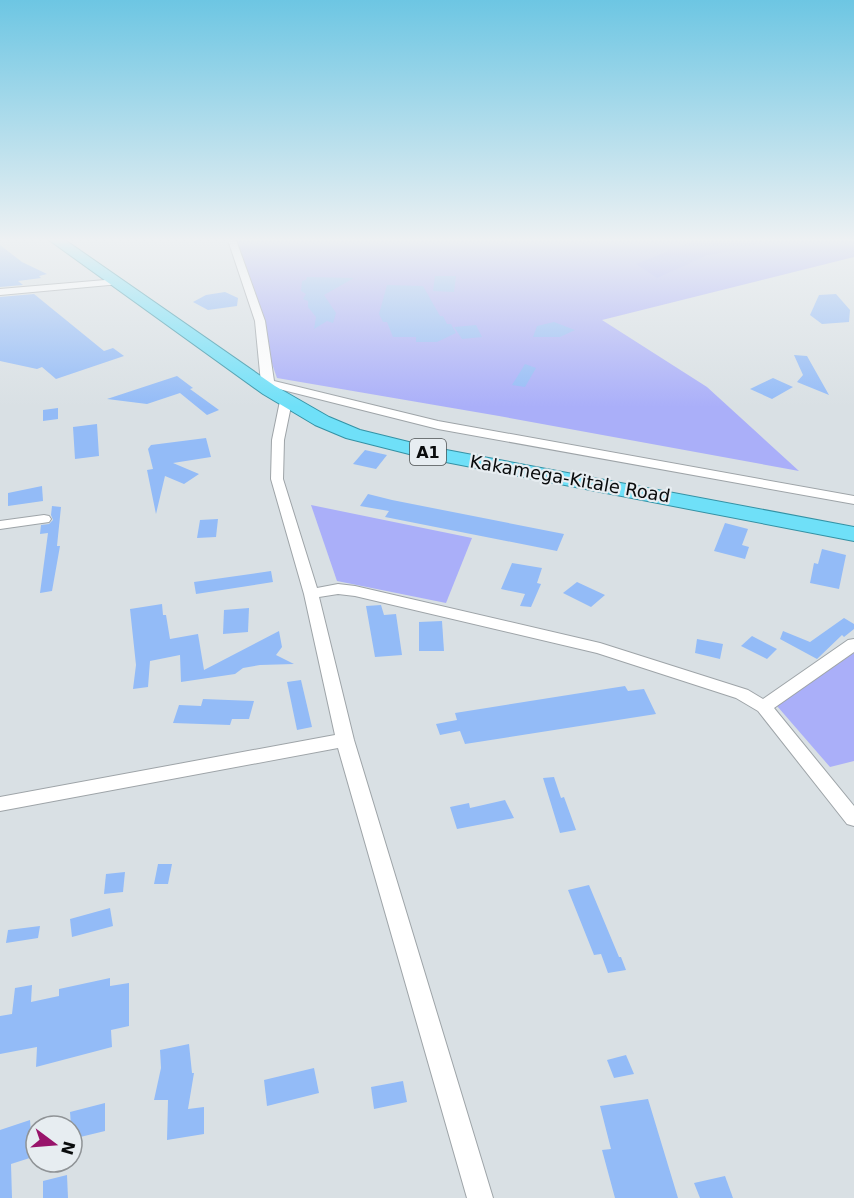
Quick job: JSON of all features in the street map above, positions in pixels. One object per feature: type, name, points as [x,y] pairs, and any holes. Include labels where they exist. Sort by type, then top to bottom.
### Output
[{"type":"highway","name":"Kakamega-Kitale Road","points":[[137,296],[286,401],[353,434],[404,448],[854,534]]},
{"type":"street","points":[[251,296],[260,321],[268,387],[438,425],[854,500]]},
{"type":"street","points":[[286,401],[278,440],[277,479],[310,594],[345,740],[480,1198]]},
{"type":"street","points":[[0,525],[44,519]]},
{"type":"street","points":[[310,594],[338,589],[355,591],[600,648],[742,694],[764,708],[854,819]]},
{"type":"street","points":[[764,708],[854,644]]},
{"type":"street","points":[[0,804],[345,740]]},
{"type":"shaded area","points":[[248,296],[698,296],[602,320],[707,387],[799,471],[499,416],[277,378]]},
{"type":"shaded area","points":[[311,505],[472,538],[446,603],[337,581]]},
{"type":"shaded area","points":[[854,653],[854,761],[830,767],[777,706]]},
{"type":"building","points":[[36,296],[104,351],[113,348],[124,356],[56,379],[42,367],[37,369],[0,361],[0,297]]},
{"type":"building","points":[[204,296],[233,296],[238,298],[237,306],[208,310],[193,302]]},
{"type":"building","points":[[305,296],[325,296],[336,313],[333,323],[327,321],[314,329],[316,317],[308,307],[308,301],[303,299]]},
{"type":"building","points":[[384,296],[429,296],[440,316],[443,316],[447,324],[451,324],[456,333],[437,342],[416,342],[416,337],[393,337],[387,322],[383,322],[379,314]]},
{"type":"building","points":[[819,296],[838,296],[850,310],[849,322],[822,324],[810,315]]},
{"type":"building","points":[[554,322],[575,330],[560,337],[533,337],[537,326]]},
{"type":"building","points":[[476,325],[482,337],[462,339],[454,327]]},
{"type":"building","points":[[794,355],[807,356],[829,395],[797,382],[803,375]]},
{"type":"building","points":[[525,364],[536,368],[525,387],[512,385]]},
{"type":"building","points":[[177,376],[193,388],[190,389],[219,410],[207,415],[180,393],[147,404],[107,399]]},
{"type":"building","points":[[773,378],[793,387],[772,399],[750,389]]},
{"type":"building","points":[[58,408],[58,419],[43,421],[43,410]]},
{"type":"building","points":[[97,424],[99,456],[75,459],[73,427]]},
{"type":"building","points":[[206,438],[211,457],[173,463],[199,474],[184,484],[165,476],[156,514],[147,470],[153,469],[148,449],[151,445]]},
{"type":"building","points":[[365,450],[387,455],[376,469],[353,464]]},
{"type":"building","points":[[42,486],[43,501],[8,506],[8,493]]},
{"type":"building","points":[[368,494],[564,534],[557,551],[385,517],[389,511],[360,506]]},
{"type":"building","points":[[52,506],[61,507],[57,546],[60,546],[52,591],[40,593],[48,533],[40,534],[41,525],[49,524],[53,520]]},
{"type":"building","points":[[218,519],[216,537],[197,538],[200,520]]},
{"type":"building","points":[[725,523],[748,529],[742,545],[749,547],[745,559],[714,551]]},
{"type":"building","points":[[822,549],[846,555],[839,589],[810,583],[814,563],[818,564]]},
{"type":"building","points":[[512,563],[542,568],[537,583],[541,584],[531,607],[520,606],[525,594],[501,589]]},
{"type":"building","points":[[271,571],[273,582],[196,594],[194,582]]},
{"type":"building","points":[[577,582],[605,595],[591,607],[563,593]]},
{"type":"building","points":[[162,604],[170,639],[198,634],[204,670],[279,631],[282,647],[276,655],[294,664],[260,665],[243,668],[235,674],[181,682],[180,655],[150,661],[148,687],[133,689],[136,665],[130,609]]},
{"type":"building","points":[[381,605],[384,615],[396,614],[402,655],[375,657],[366,606]]},
{"type":"building","points":[[249,608],[248,632],[223,634],[224,610]]},
{"type":"building","points":[[844,618],[854,624],[854,629],[844,637],[842,635],[817,659],[780,639],[783,631],[810,642]]},
{"type":"building","points":[[442,621],[444,651],[419,651],[419,622]]},
{"type":"building","points":[[752,636],[777,649],[767,659],[741,646]]},
{"type":"building","points":[[697,639],[723,644],[720,659],[695,653]]},
{"type":"building","points":[[301,680],[312,727],[297,730],[287,682]]},
{"type":"building","points":[[625,686],[628,691],[644,689],[656,714],[465,744],[460,731],[440,735],[436,724],[457,720],[455,713]]},
{"type":"building","points":[[203,699],[254,701],[249,719],[232,719],[230,725],[173,723],[179,705],[201,706]]},
{"type":"building","points":[[554,777],[576,830],[560,833],[543,778]]},
{"type":"building","points":[[505,800],[514,818],[457,829],[450,807],[469,803],[470,808]]},
{"type":"building","points":[[158,864],[172,864],[168,884],[154,884]]},
{"type":"building","points":[[125,872],[123,892],[104,894],[106,874]]},
{"type":"building","points":[[589,885],[626,970],[608,973],[601,954],[594,955],[568,890]]},
{"type":"building","points":[[110,908],[113,926],[72,937],[70,919]]},
{"type":"building","points":[[40,926],[38,938],[6,943],[8,930]]},
{"type":"building","points":[[110,978],[110,986],[129,983],[129,1026],[111,1030],[112,1047],[36,1067],[37,1047],[0,1054],[0,1016],[12,1014],[15,988],[32,985],[31,1002],[59,996],[59,989]]},
{"type":"building","points":[[189,1044],[192,1073],[194,1073],[188,1109],[204,1107],[204,1134],[167,1140],[168,1100],[154,1100],[161,1068],[160,1050]]},
{"type":"building","points":[[626,1055],[634,1074],[614,1078],[607,1060]]},
{"type":"building","points":[[314,1068],[319,1093],[267,1106],[264,1080]]},
{"type":"building","points":[[403,1081],[407,1102],[374,1109],[371,1087]]},
{"type":"building","points":[[648,1099],[678,1198],[615,1198],[602,1150],[611,1149],[600,1106]]},
{"type":"building","points":[[105,1103],[105,1131],[84,1136],[84,1114],[70,1114],[70,1112]]},
{"type":"building","points":[[24,1122],[24,1160],[11,1164],[12,1198],[0,1198],[0,1130]]},
{"type":"building","points":[[67,1175],[68,1198],[43,1198],[43,1181]]},
{"type":"building","points":[[725,1176],[733,1198],[700,1198],[694,1183]]}]
